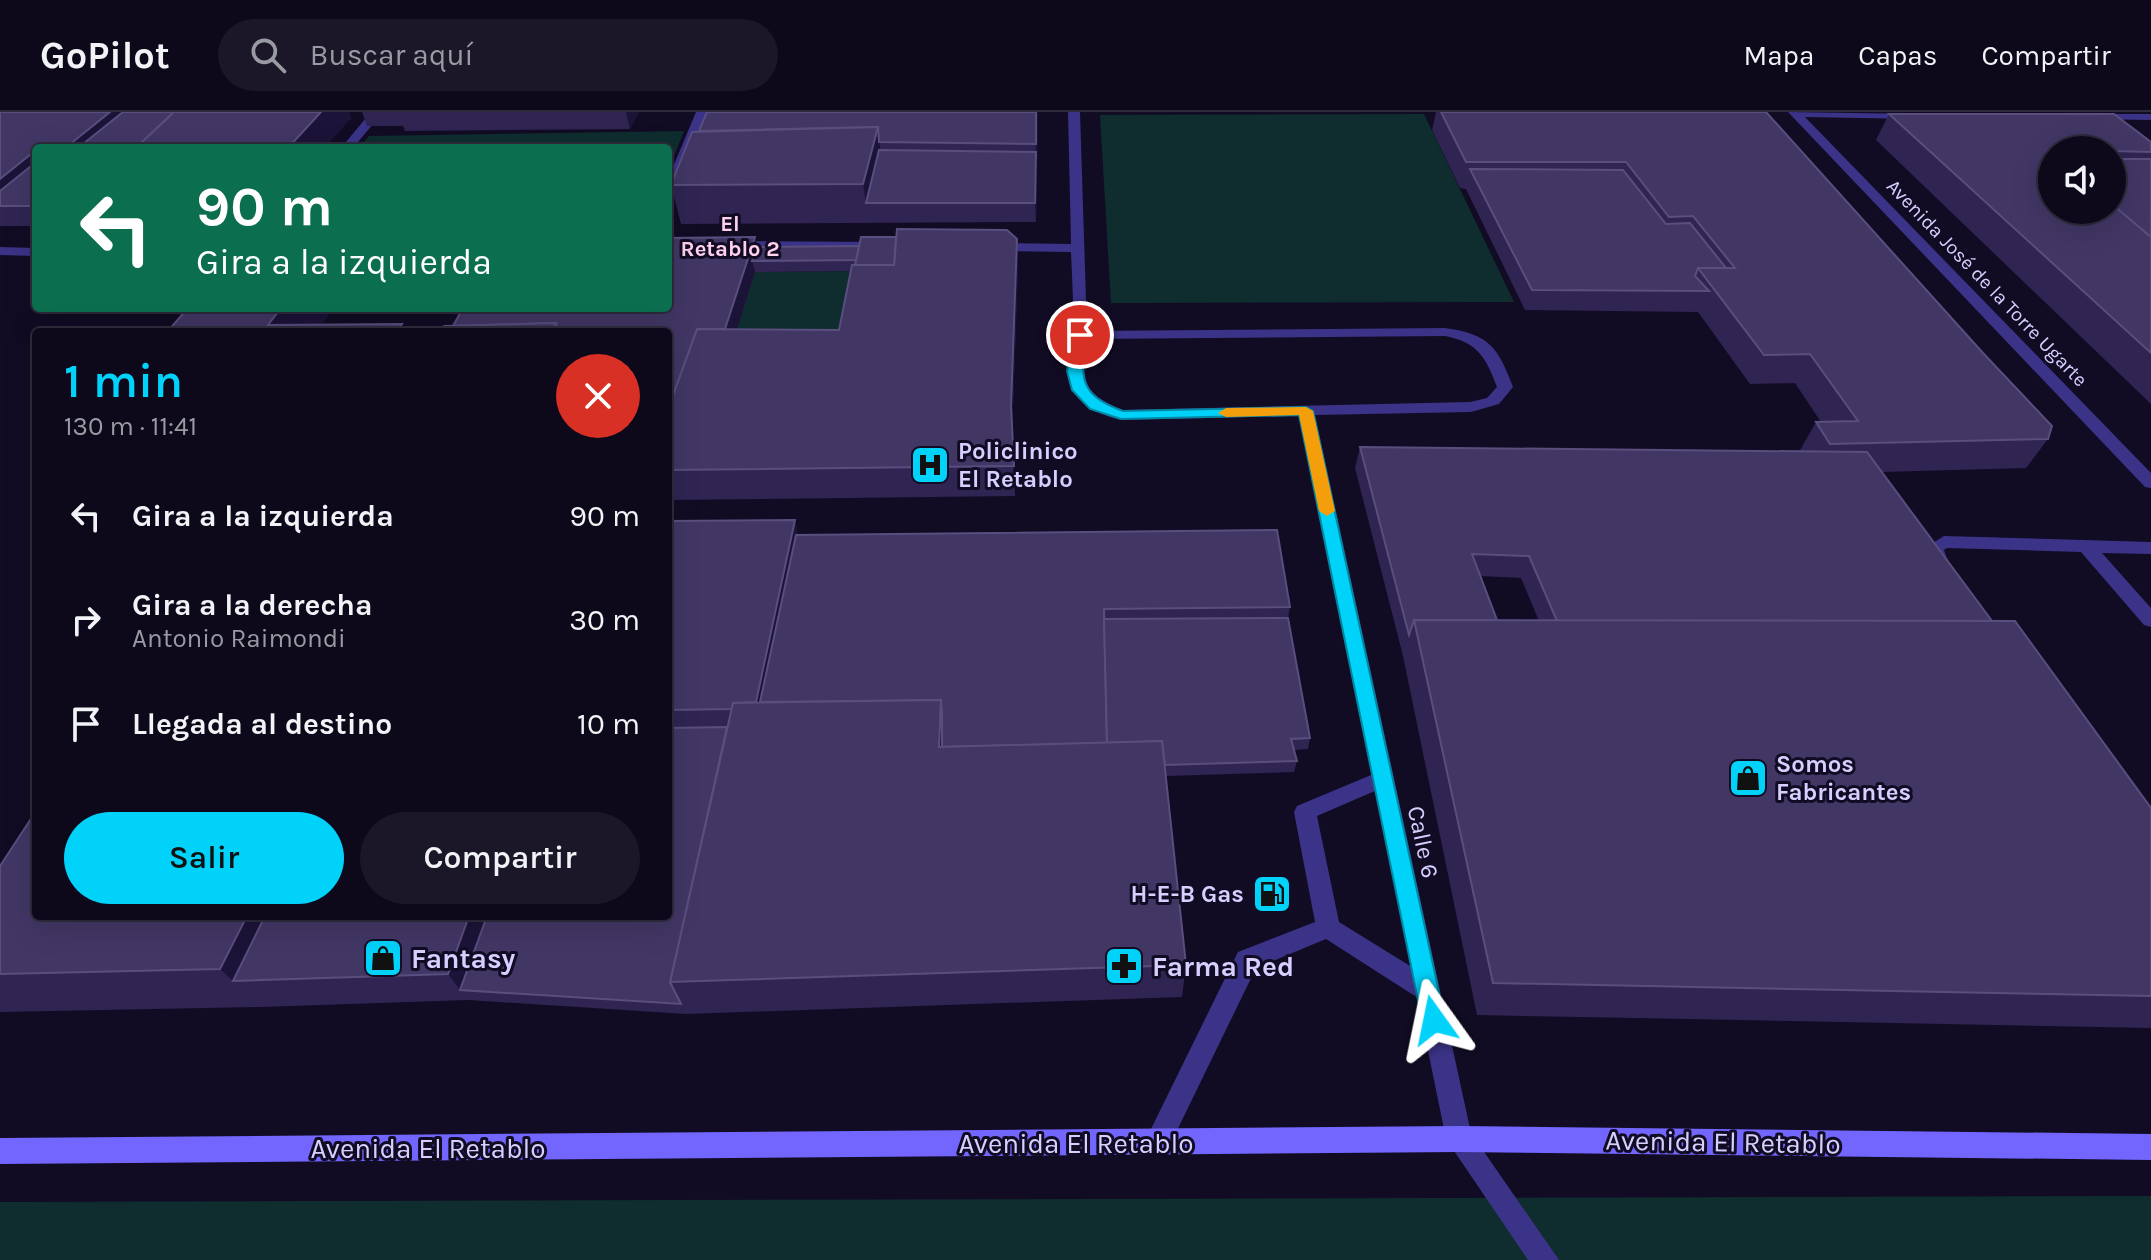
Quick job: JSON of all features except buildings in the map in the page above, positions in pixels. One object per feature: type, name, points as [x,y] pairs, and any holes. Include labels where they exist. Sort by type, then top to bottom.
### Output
[{"type":"main road","name":"Avenida El Retablo","points":[[0,1151],[1459,1139],[2151,1147]]},
{"type":"street","points":[[350,144],[377,112]]},
{"type":"street","points":[[672,184],[702,112]]},
{"type":"street","points":[[1074,112],[1080,335],[1074,371],[1079,390],[1095,406],[1121,415],[1471,407],[1493,401],[1505,387],[1484,344],[1471,335],[1445,332],[1080,335]]},
{"type":"street","points":[[1794,113],[1933,116]]},
{"type":"street","name":"Avenida José de la Torre Ugarte","points":[[1794,113],[2151,483]]},
{"type":"street","points":[[2074,116],[2151,117]]},
{"type":"street","points":[[2136,116],[2151,127]]},
{"type":"street","points":[[718,243],[906,246]]},
{"type":"street","points":[[968,247],[1078,248]]},
{"type":"street","points":[[0,251],[32,252]]},
{"type":"street","name":"Calle 6","points":[[1306,411],[1459,1139],[1545,1260]]},
{"type":"street","points":[[1956,590],[1938,564],[1934,548],[1944,542],[2151,548]]},
{"type":"street","points":[[2088,548],[2151,620]]},
{"type":"street","points":[[1383,778],[1305,812],[1328,928],[1427,990]]},
{"type":"street","points":[[1158,1142],[1247,960],[1328,928]]},
{"type":"green space","points":[[1424,114],[1514,302],[1111,303],[1100,115]]},
{"type":"green space","points":[[684,131],[672,161],[672,144],[362,144],[369,136]]},
{"type":"green space","points":[[860,271],[844,359],[727,361],[754,272]]},
{"type":"green space","points":[[2151,1196],[2151,1260],[0,1260],[0,1202]]},
{"type":"slow traffic","points":[[1226,413],[1306,411],[1327,511]]},
{"type":"place","name":"Policlinico El Retablo","points":[[930,465]]},
{"type":"place","name":"Somos Fabricantes","points":[[1748,778]]},
{"type":"place","name":"H-E-B Gas","points":[[1272,894]]},
{"type":"place","name":"Fantasy","points":[[383,958]]},
{"type":"place","name":"Farma Red","points":[[1124,966]]},
{"type":"district","name":"El Retablo 2","points":[[730,236]]},
{"type":"route","points":[[1080,335],[1074,371],[1079,390],[1095,406],[1121,415],[1306,411],[1434,1020]]}]
